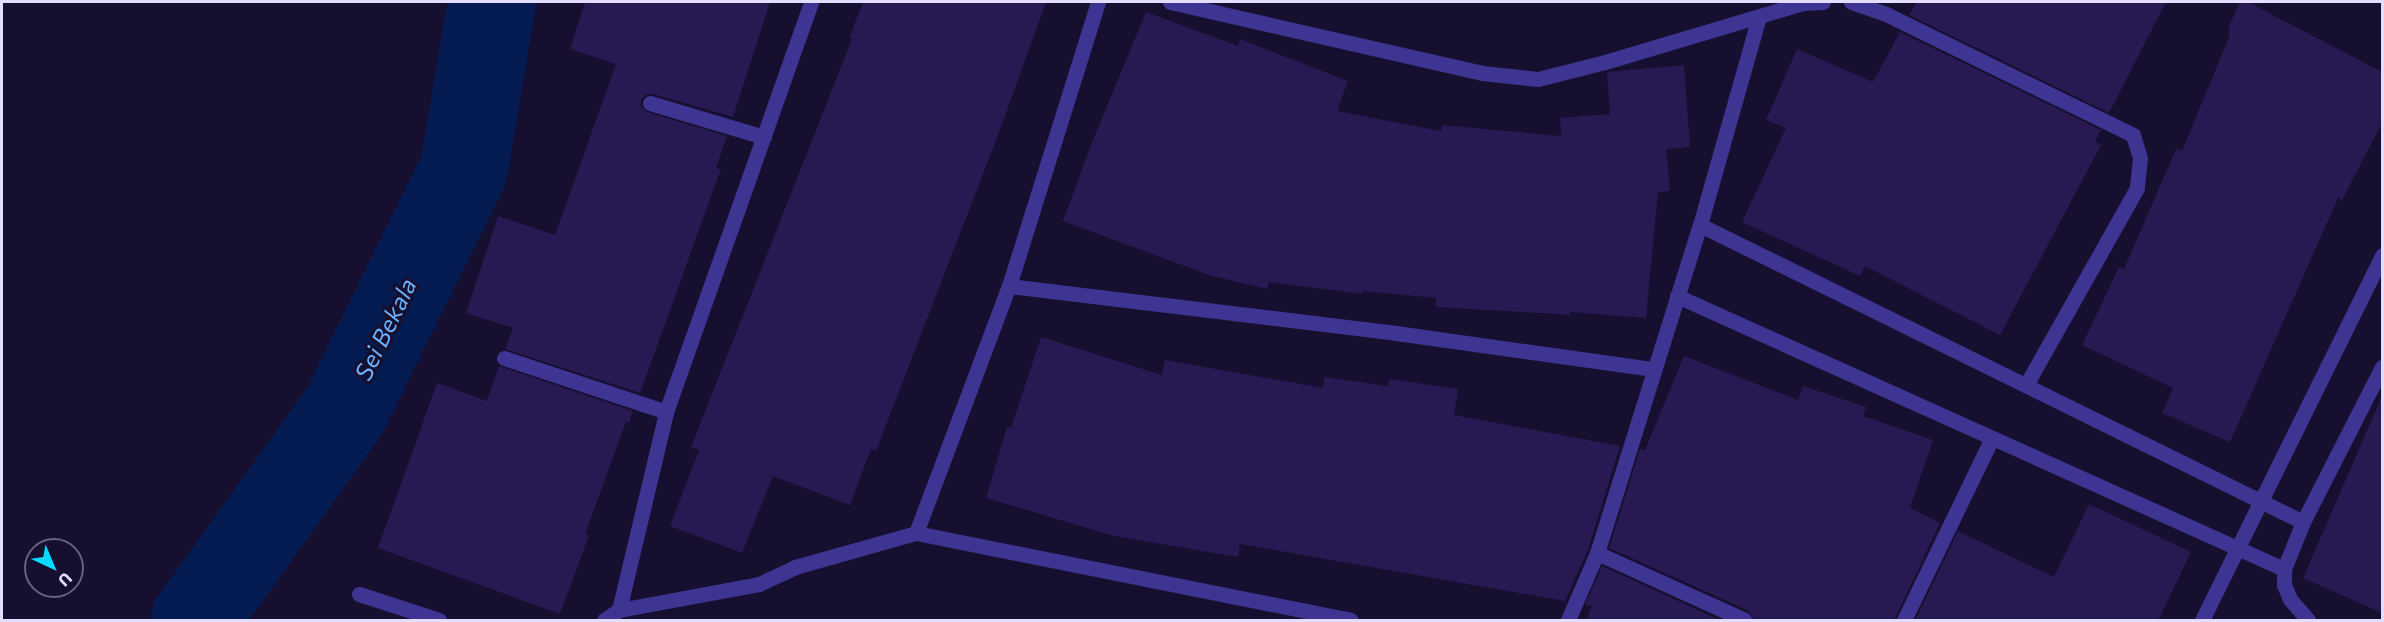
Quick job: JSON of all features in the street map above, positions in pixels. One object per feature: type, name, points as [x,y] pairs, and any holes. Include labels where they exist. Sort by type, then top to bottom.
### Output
[{"type":"street","points":[[619,610],[666,412],[811,2]]},
{"type":"street","points":[[916,533],[1009,286],[1098,2]]},
{"type":"street","points":[[1170,2],[1482,73],[1538,79],[1605,63],[1803,3],[1823,2]]},
{"type":"street","points":[[1851,2],[1887,15],[2133,135],[2140,158],[2137,188],[2026,386]]},
{"type":"street","points":[[1568,621],[1597,553],[1700,225],[1759,16]]},
{"type":"street","points":[[650,103],[764,136]]},
{"type":"street","points":[[1700,225],[2303,522]]},
{"type":"street","points":[[2202,621],[2263,502],[2382,255]]},
{"type":"street","points":[[1009,286],[1396,333],[1653,369]]},
{"type":"street","points":[[1677,296],[2284,569]]},
{"type":"street","points":[[504,358],[666,412]]},
{"type":"street","points":[[2308,621],[2290,599],[2284,585],[2284,569],[2303,522],[2382,367]]},
{"type":"street","points":[[1904,621],[1992,438]]},
{"type":"street","points":[[604,621],[619,610],[759,584],[795,567],[916,533],[1350,621]]},
{"type":"street","points":[[1597,553],[1745,621]]},
{"type":"street","points":[[359,594],[439,621]]},
{"type":"building","points":[[585,2],[770,2],[733,117],[653,94],[647,94],[641,100],[641,106],[647,112],[727,136],[716,168],[721,169],[640,393],[505,349],[513,328],[466,313],[498,216],[555,235],[616,64],[570,49]]},
{"type":"building","points":[[863,2],[1046,2],[1000,130],[876,451],[871,449],[850,505],[773,476],[742,553],[670,526],[699,450],[691,447],[852,39],[849,38]]},
{"type":"building","points":[[1917,2],[2166,2],[2109,113],[1909,15]]},
{"type":"building","points":[[2240,2],[2248,2],[2382,72],[2382,123],[2342,200],[2338,198],[2230,442],[2162,413],[2173,388],[2082,345],[2119,267],[2124,269],[2176,149],[2182,151],[2229,37],[2229,26]]},
{"type":"building","points":[[1146,12],[1238,46],[1240,39],[1348,81],[1337,111],[1441,131],[1442,125],[1561,136],[1560,118],[1610,114],[1607,72],[1684,65],[1690,147],[1666,149],[1670,191],[1658,192],[1646,318],[1570,312],[1570,315],[1436,307],[1436,298],[1363,291],[1362,294],[1269,282],[1267,289],[1209,275],[1063,221],[1090,147]]},
{"type":"building","points":[[1900,32],[2101,130],[2095,141],[2101,145],[2000,335],[1865,266],[1860,276],[1742,222],[1786,128],[1766,120],[1797,49],[1873,82]]},
{"type":"building","points":[[1041,337],[1162,375],[1165,360],[1323,388],[1324,377],[1388,386],[1390,379],[1458,389],[1454,415],[1620,446],[1588,550],[1565,601],[1240,544],[1238,557],[1114,536],[986,498],[1007,427],[1011,428]]},
{"type":"building","points":[[1684,356],[1798,400],[1803,386],[1866,407],[1863,416],[1933,440],[1910,508],[1940,523],[1894,621],[1755,621],[1749,611],[1609,548],[1640,449],[1645,450]]},
{"type":"building","points":[[499,366],[633,411],[629,423],[626,422],[585,534],[589,535],[560,614],[378,548],[437,383],[487,401]]},
{"type":"building","points":[[2382,396],[2382,613],[2303,578]]},
{"type":"building","points":[[2089,504],[2191,552],[2158,621],[1915,621],[1958,531],[2054,577]]},
{"type":"building","points":[[1602,566],[1722,621],[1586,621],[1592,606],[1585,605]]},
{"type":"waterway","name":"Sei Bekala","points":[[195,620],[344,412],[464,169],[492,2]]}]
